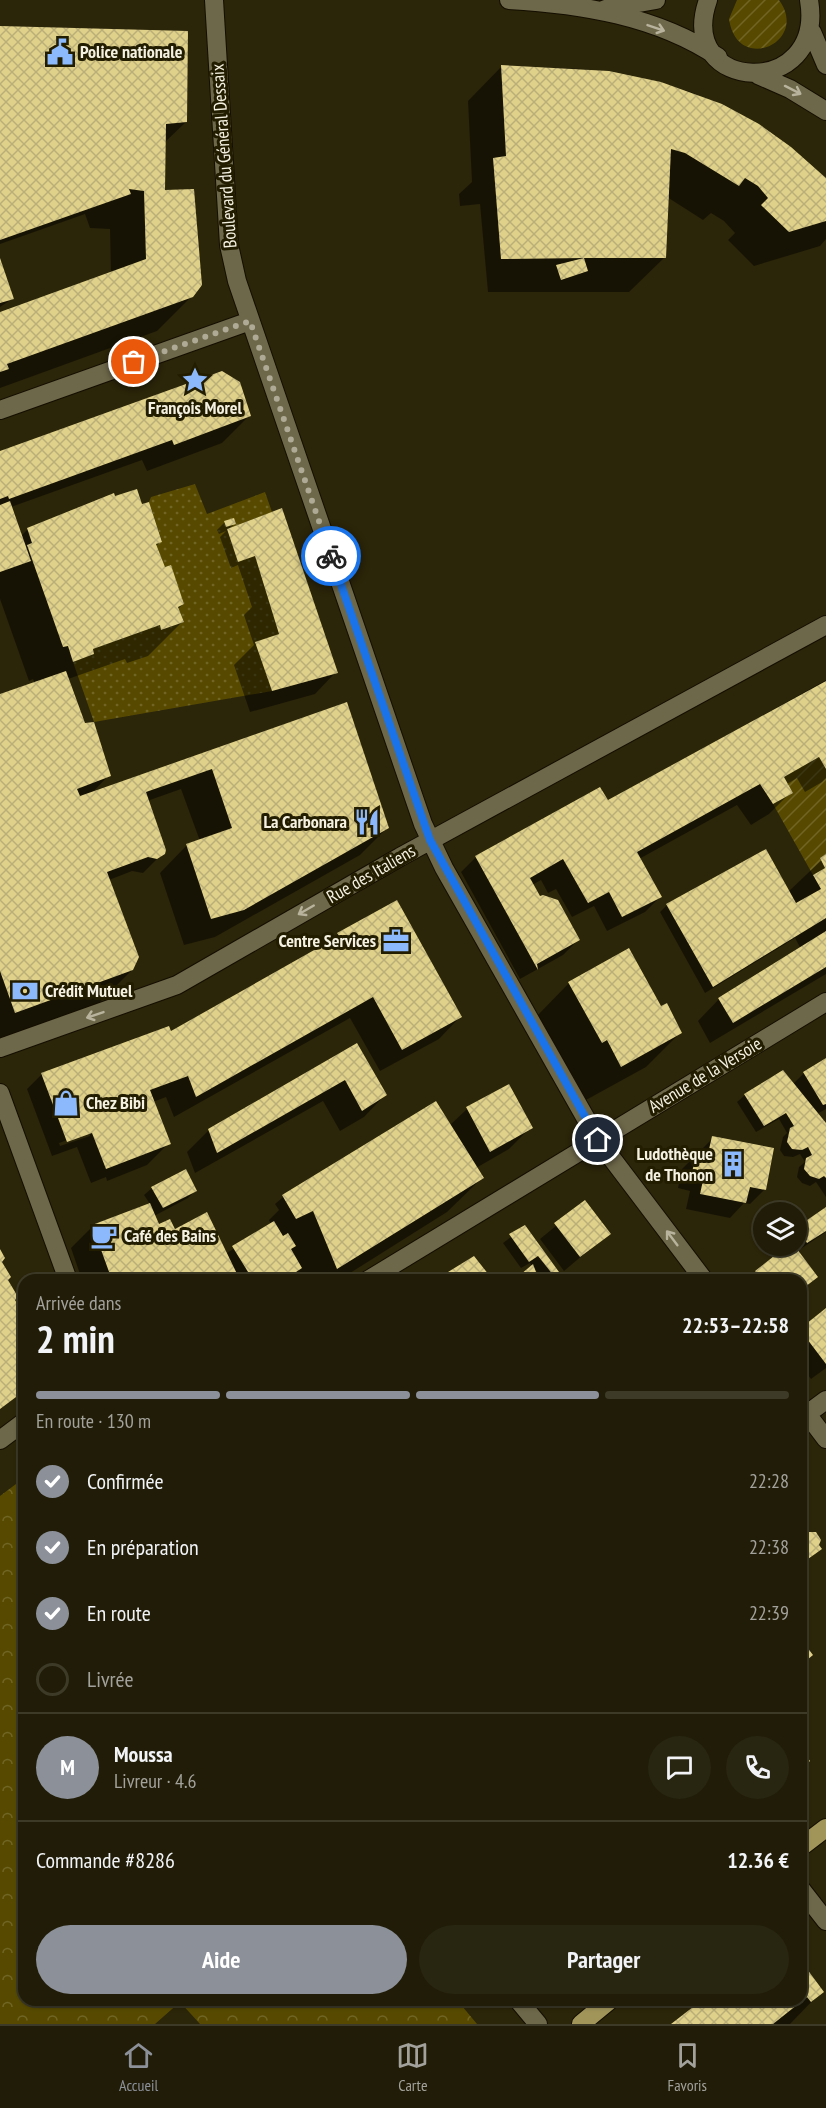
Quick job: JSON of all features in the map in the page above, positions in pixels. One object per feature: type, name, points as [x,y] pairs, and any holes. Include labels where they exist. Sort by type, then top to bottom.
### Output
[{"type":"main road","points":[[807,1842],[826,1828]]},
{"type":"main road","points":[[581,2024],[603,2006]]},
{"type":"street","name":"Boulevard du Général Dessaix","points":[[214,0],[229,245],[250,321],[430,840],[598,1140],[699,1274]]},
{"type":"street","points":[[509,0],[601,9],[684,38],[739,71],[756,75],[790,89],[826,111]]},
{"type":"street","points":[[601,9],[656,0]]},
{"type":"street","points":[[708,0],[704,26],[708,42],[718,57]]},
{"type":"street","points":[[809,0],[813,16],[812,33],[815,46],[826,65]]},
{"type":"street","points":[[756,75],[773,73],[794,61],[805,48],[812,33]]},
{"type":"street","points":[[0,410],[250,321]]},
{"type":"street","name":"Rue des Italiens","points":[[0,1048],[177,985],[430,840],[826,625]]},
{"type":"street","name":"Avenue de la Versoie","points":[[378,1274],[826,1002]]},
{"type":"street","points":[[0,1093],[66,1274]]},
{"type":"street","points":[[807,1409],[826,1400]]},
{"type":"street","points":[[807,1414],[826,1439]]},
{"type":"street","points":[[0,1440],[18,1426]]},
{"type":"street","points":[[807,1897],[826,1922]]},
{"type":"street","points":[[523,2006],[538,2024]]},
{"type":"green space","points":[[737,0],[779,0],[786,15],[785,29],[779,39],[769,46],[757,49],[745,46],[735,36],[729,19]]},
{"type":"green space","points":[[195,484],[207,514],[265,492],[272,512],[227,529],[238,561],[255,556],[279,634],[256,642],[272,691],[94,722],[73,662],[94,654],[93,649],[160,625],[162,630],[184,622],[178,607],[184,604],[171,566],[165,567],[156,544],[162,541],[149,502],[151,497]]},
{"type":"green space","points":[[819,757],[826,769],[826,854],[820,858],[825,868],[813,875],[773,804],[793,793],[784,777]]},
{"type":"green space","points":[[18,1482],[18,2006],[175,2006],[155,2024],[0,2024],[0,1496]]},
{"type":"green space","points":[[184,2006],[462,2006],[477,2024],[200,2024]]},
{"type":"building","points":[[0,26],[188,31],[187,122],[166,124],[165,190],[194,189],[202,285],[193,297],[7,364],[9,369],[0,372],[0,312],[146,259],[144,191],[129,189],[131,194],[0,240]]},
{"type":"building","points":[[501,65],[609,71],[661,82],[722,104],[759,124],[791,147],[826,178],[826,221],[789,232],[761,205],[768,198],[758,186],[745,178],[739,186],[685,153],[671,149],[666,258],[501,259],[493,158],[506,156]]},
{"type":"building","points":[[0,258],[14,299],[0,303]]},
{"type":"building","points":[[584,258],[588,271],[561,280],[556,265]]},
{"type":"building","points":[[222,371],[240,382],[251,416],[174,445],[172,440],[9,499],[8,496],[0,499],[0,451]]},
{"type":"building","points":[[137,489],[142,504],[149,502],[162,542],[156,544],[165,567],[171,565],[184,604],[178,607],[184,622],[161,630],[160,625],[93,649],[94,654],[73,662],[68,646],[63,647],[27,545],[32,543],[27,528],[114,493],[115,496]]},
{"type":"building","points":[[10,501],[31,561],[0,572],[0,505]]},
{"type":"building","points":[[282,508],[338,673],[272,691],[255,642],[279,634],[255,556],[238,562],[227,529]]},
{"type":"building","points":[[234,518],[236,524],[226,527],[224,521]]},
{"type":"building","points":[[66,671],[85,723],[94,722],[111,776],[77,789],[80,796],[347,702],[389,828],[244,910],[211,919],[186,844],[232,828],[212,769],[146,792],[166,850],[165,854],[157,859],[148,857],[107,872],[139,957],[133,970],[15,1013],[0,971],[0,694]]},
{"type":"building","points":[[826,681],[826,769],[819,757],[784,777],[793,793],[773,804],[760,784],[637,852],[662,897],[622,917],[609,892],[588,903],[563,859],[530,878],[540,896],[558,900],[580,940],[537,964],[538,970],[475,856],[600,787],[608,800]]},
{"type":"building","points":[[766,849],[796,903],[821,889],[813,875],[825,868],[820,858],[826,854],[826,918],[713,987],[666,904]]},
{"type":"building","points":[[397,900],[462,1017],[402,1050],[373,997],[196,1097],[188,1076],[150,1090],[171,1144],[106,1169],[92,1133],[67,1142],[41,1073],[169,1026],[171,1031],[339,936],[337,933]]},
{"type":"building","points":[[826,931],[826,967],[733,1023],[718,998]]},
{"type":"building","points":[[629,948],[661,1006],[667,1003],[682,1033],[621,1067],[607,1040],[602,1043],[568,982]]},
{"type":"building","points":[[357,1043],[387,1095],[362,1111],[345,1080],[217,1153],[208,1129]]},
{"type":"building","points":[[826,1058],[826,1104],[823,1105],[803,1072]]},
{"type":"building","points":[[783,1070],[826,1123],[826,1178],[824,1176],[819,1179],[810,1176],[804,1169],[806,1158],[812,1155],[808,1147],[802,1150],[792,1149],[787,1142],[790,1128],[794,1126],[786,1113],[764,1126],[744,1094]]},
{"type":"building","points":[[509,1084],[533,1128],[490,1152],[466,1107]]},
{"type":"building","points":[[436,1101],[484,1178],[337,1269],[313,1211],[296,1219],[282,1195]]},
{"type":"building","name":"Ludothèque de Thonon","points":[[712,1136],[774,1148],[766,1190],[750,1187],[746,1203],[700,1194],[704,1176],[692,1173],[696,1152],[708,1154]]},
{"type":"building","points":[[186,1169],[197,1191],[163,1208],[151,1187]]},
{"type":"building","points":[[585,1200],[611,1234],[580,1257],[554,1223]]},
{"type":"building","points":[[150,1203],[159,1224],[170,1219],[175,1229],[207,1212],[237,1274],[110,1274],[92,1225]]},
{"type":"building","points":[[826,1207],[826,1231],[807,1243],[807,1220]]},
{"type":"building","points":[[274,1221],[283,1236],[288,1233],[296,1246],[291,1249],[302,1268],[293,1274],[249,1274],[232,1246]]},
{"type":"building","points":[[525,1225],[559,1272],[552,1274],[538,1256],[529,1262],[509,1234]]},
{"type":"building","points":[[0,1249],[5,1258],[2,1262],[11,1277],[8,1280],[18,1297],[15,1300],[18,1305],[18,1396],[0,1409]]},
{"type":"building","points":[[474,1256],[488,1274],[445,1274]]},
{"type":"building","points":[[774,1256],[802,1256],[818,1277],[807,1285],[807,1274],[757,1274],[755,1271]]},
{"type":"building","points":[[533,1264],[537,1274],[521,1274]]},
{"type":"building","points":[[826,1308],[826,1364],[807,1339],[807,1323]]},
{"type":"building","points":[[807,1529],[809,1532],[816,1532],[821,1540],[819,1545],[822,1549],[807,1560]]},
{"type":"building","points":[[807,1647],[813,1655],[807,1660]]},
{"type":"building","points":[[807,1969],[824,1992],[811,2002],[807,1997]]},
{"type":"building","points":[[694,2006],[796,2006],[773,2024],[671,2024]]},
{"type":"way so far","points":[[134,362],[250,321],[331,556]]},
{"type":"place","name":"Police nationale","points":[[60,52]]},
{"type":"place","name":"François Morel","points":[[195,380]]},
{"type":"place","name":"La Carbonara","points":[[367,822]]},
{"type":"place","name":"Centre Services","points":[[396,941]]},
{"type":"place","name":"Crédit Mutuel","points":[[25,991]]},
{"type":"place","name":"Chez Bibi","points":[[66,1103]]},
{"type":"place","name":"Ludothèque de Thonon","points":[[733,1164]]},
{"type":"place","name":"Café des Bains","points":[[104,1236]]},
{"type":"route","points":[[331,556],[430,840],[575,1104],[598,1140]]}]
